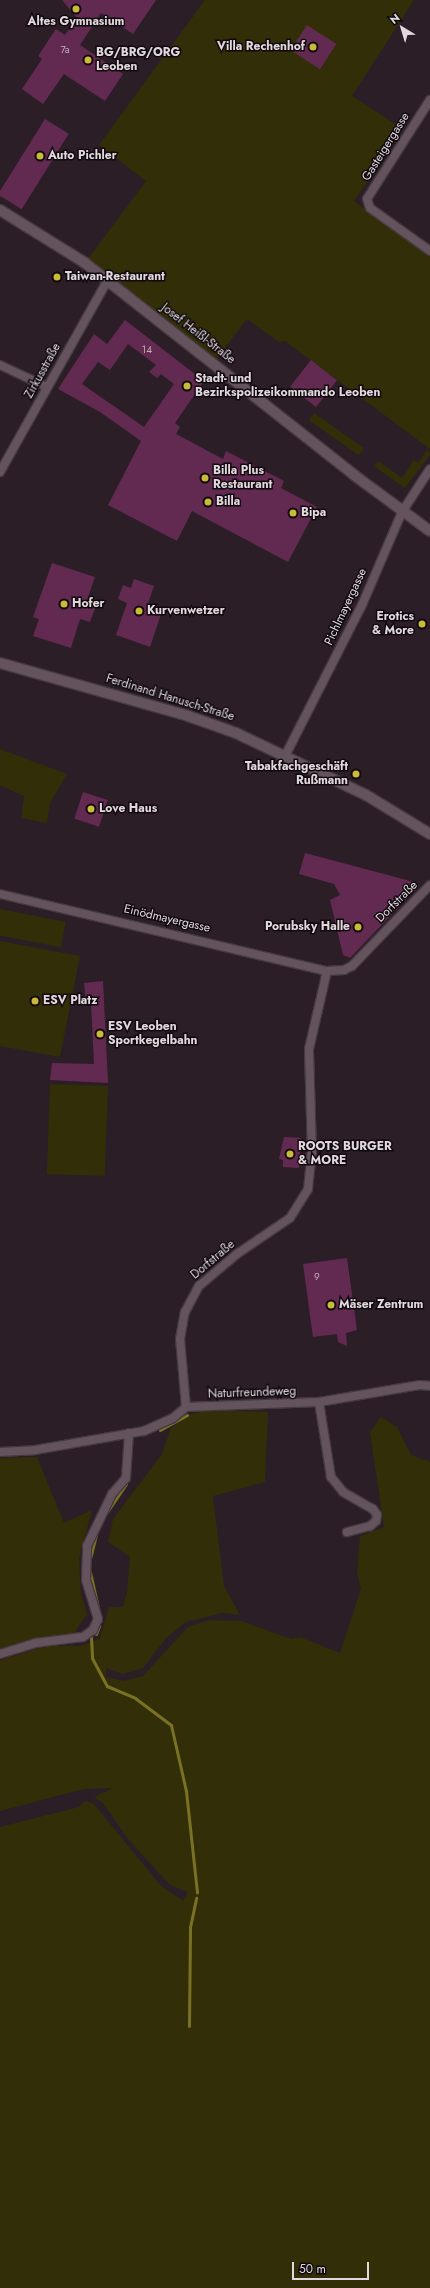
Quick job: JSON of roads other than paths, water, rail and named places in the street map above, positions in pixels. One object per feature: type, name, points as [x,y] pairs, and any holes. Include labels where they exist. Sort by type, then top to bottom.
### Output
[{"type":"main road","name":"Josef Heißl-Straße","points":[[0,210],[51,240],[107,281],[222,368],[402,512],[430,531]]},
{"type":"main road","name":"Ferdinand Hanusch-Straße","points":[[0,663],[194,718],[236,733],[366,795],[430,834]]},
{"type":"street","name":"Gasteigergasse","points":[[430,100],[367,199],[370,208],[430,251]]},
{"type":"street","name":"Zirkusstraße","points":[[0,472],[107,281]]},
{"type":"street","points":[[0,365],[47,388]]},
{"type":"street","name":"Pichlmayergasse","points":[[285,756],[362,605],[402,512],[430,469]]},
{"type":"street","name":"Dorfstraße","points":[[186,1407],[180,1339],[185,1312],[199,1286],[237,1254],[290,1218],[308,1189],[312,1152],[309,1049],[327,971],[344,970],[352,966],[430,885]]},
{"type":"street","name":"Einödmayergasse","points":[[0,894],[327,971]]},
{"type":"street","name":"Naturfreundeweg","points":[[186,1407],[319,1402],[420,1385],[430,1386]]},
{"type":"street","points":[[319,1402],[331,1477],[343,1492],[373,1509],[377,1515],[376,1521],[370,1526],[347,1532]]},
{"type":"street","points":[[0,1452],[35,1450],[144,1431],[173,1418],[186,1407]]},
{"type":"street","points":[[0,1654],[35,1643],[83,1637],[93,1630],[98,1619],[86,1580],[87,1546],[112,1494],[126,1478],[129,1433]]},
{"type":"waterway","points":[[160,1430],[187,1415]]},
{"type":"waterway","points":[[107,1512],[126,1484]]},
{"type":"waterway","points":[[90,1559],[96,1535]]},
{"type":"waterway","points":[[90,1572],[101,1621]]},
{"type":"waterway","points":[[96,1634],[99,1626]]},
{"type":"waterway","points":[[91,1637],[92,1658],[107,1686],[135,1698],[171,1725],[186,1791],[197,1892]]},
{"type":"waterway","points":[[189,2026],[190,1927],[196,1898]]},
{"type":"place","name":"Altes Gymnasium","points":[[76,9]]},
{"type":"place","name":"Villa Rechenhof","points":[[313,47]]},
{"type":"place","name":"BG/BRG/ORG Leoben","points":[[88,60]]},
{"type":"place","name":"Auto Pichler","points":[[40,156]]},
{"type":"place","name":"Taiwan-Restaurant","points":[[57,277]]},
{"type":"place","name":"Stadt- und Bezirkspolizeikommando Leoben","points":[[187,386]]},
{"type":"place","name":"Billa Plus Restaurant","points":[[205,478]]},
{"type":"place","name":"Billa","points":[[208,502]]},
{"type":"place","name":"Bipa","points":[[293,513]]},
{"type":"place","name":"Hofer","points":[[64,604]]},
{"type":"place","name":"Kurvenwetzer","points":[[139,611]]},
{"type":"place","name":"Erotics & More","points":[[422,624]]},
{"type":"place","name":"Tabakfachgeschäft Rußmann","points":[[356,774]]},
{"type":"place","name":"Love Haus","points":[[91,809]]},
{"type":"place","name":"Porubsky Halle","points":[[358,927]]},
{"type":"place","name":"ESV Platz","points":[[35,1001]]},
{"type":"place","name":"ESV Leoben Sportkegelbahn","points":[[100,1034]]},
{"type":"place","name":"ROOTS BURGER & MORE","points":[[290,1154]]},
{"type":"place","name":"Mäser Zentrum","points":[[331,1305]]}]
